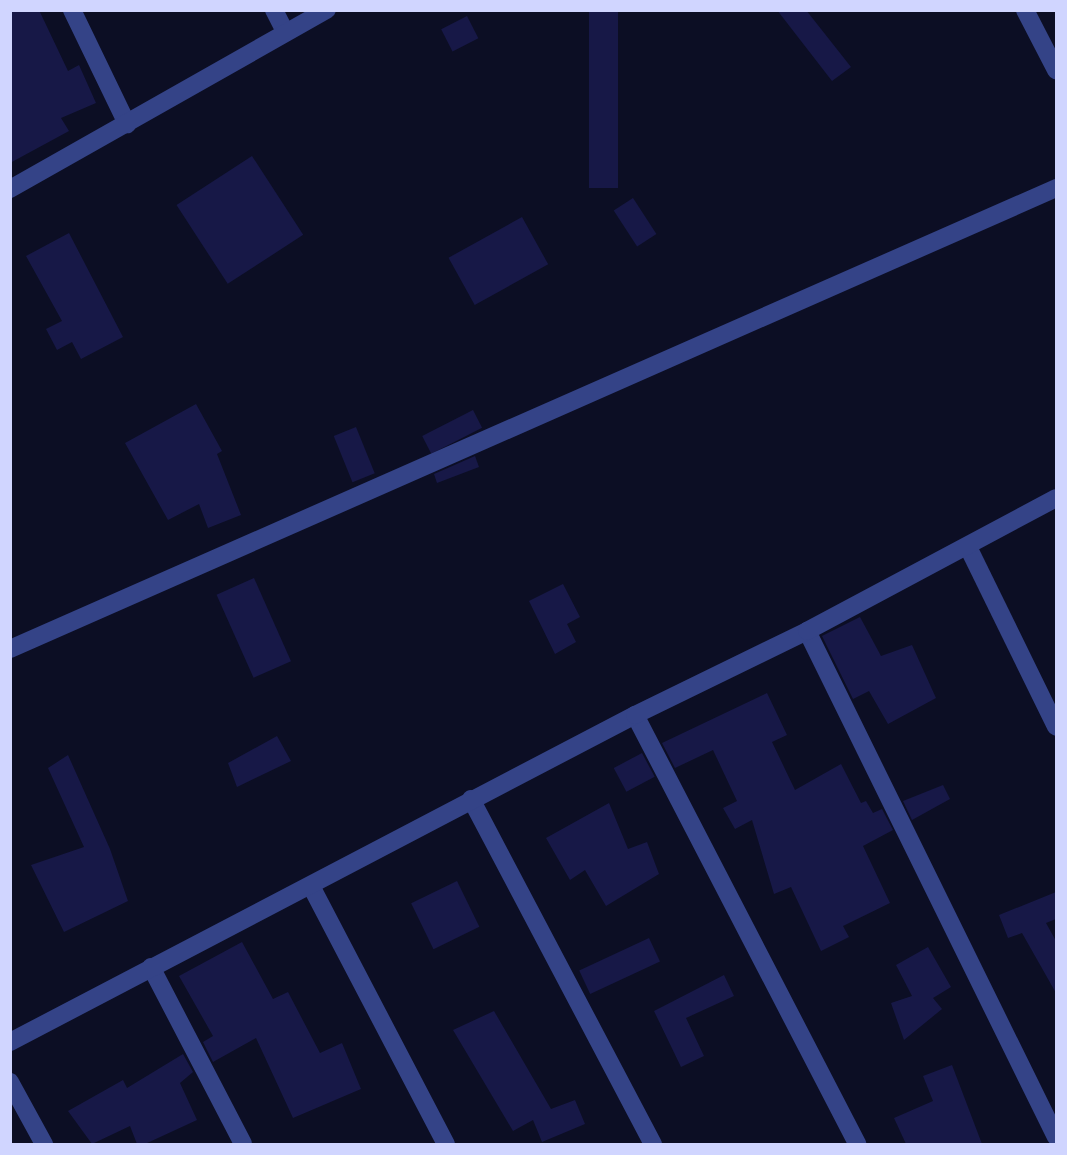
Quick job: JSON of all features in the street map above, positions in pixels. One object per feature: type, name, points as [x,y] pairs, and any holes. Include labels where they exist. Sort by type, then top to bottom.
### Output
[{"type":"street","points":[[72,10],[127,124]]},
{"type":"street","points":[[274,10],[285,33]]},
{"type":"street","points":[[10,189],[327,10]]},
{"type":"street","points":[[1025,10],[1056,70]]},
{"type":"street","points":[[10,649],[1056,188]]},
{"type":"street","points":[[10,1042],[471,799],[807,631],[1056,498]]},
{"type":"street","points":[[968,547],[1056,727]]},
{"type":"street","points":[[807,631],[1056,1137]]},
{"type":"street","points":[[635,715],[857,1144]]},
{"type":"street","points":[[471,799],[653,1144]]},
{"type":"street","points":[[311,885],[446,1144]]},
{"type":"street","points":[[151,967],[243,1144]]},
{"type":"street","points":[[10,1082],[44,1144]]},
{"type":"building","points":[[10,10],[39,10],[68,71],[79,65],[96,103],[61,118],[69,131],[10,163]]},
{"type":"building","points":[[589,10],[618,10],[618,188],[589,188]]},
{"type":"building","points":[[777,10],[806,10],[851,67],[832,81]]},
{"type":"building","points":[[467,16],[478,38],[453,51],[441,29]]},
{"type":"building","points":[[252,156],[303,235],[228,284],[177,205]]},
{"type":"building","points":[[633,198],[656,234],[637,247],[614,211]]},
{"type":"building","points":[[522,217],[548,264],[475,305],[449,258]]},
{"type":"building","points":[[69,233],[123,337],[81,359],[72,342],[57,350],[46,329],[62,321],[26,256]]},
{"type":"building","points":[[196,404],[222,451],[217,454],[241,515],[208,528],[199,504],[168,520],[125,443]]},
{"type":"building","points":[[473,410],[482,428],[431,454],[422,436]]},
{"type":"building","points":[[356,427],[375,473],[352,482],[334,436]]},
{"type":"building","points":[[475,456],[479,467],[437,483],[434,474]]},
{"type":"building","points":[[254,578],[291,661],[254,678],[217,595]]},
{"type":"building","points":[[563,584],[580,617],[567,624],[576,642],[555,654],[529,601]]},
{"type":"building","points":[[860,617],[881,656],[912,645],[936,698],[888,724],[869,691],[853,699],[822,636]]},
{"type":"building","points":[[767,693],[787,735],[772,742],[795,790],[841,764],[861,803],[866,801],[873,813],[882,809],[893,830],[863,846],[890,903],[843,926],[849,937],[821,951],[791,887],[774,894],[752,820],[735,829],[723,808],[737,801],[713,750],[675,768],[662,743]]},
{"type":"building","points":[[277,736],[291,761],[237,787],[228,763]]},
{"type":"building","points":[[642,753],[655,777],[626,792],[614,768]]},
{"type":"building","points":[[68,755],[110,849],[128,901],[64,932],[31,865],[84,847],[48,768]]},
{"type":"building","points":[[943,785],[950,799],[912,820],[903,801]]},
{"type":"building","points":[[609,803],[628,849],[647,842],[659,874],[606,906],[585,870],[570,880],[546,838]]},
{"type":"building","points":[[457,881],[479,927],[434,949],[411,903]]},
{"type":"building","points":[[1056,892],[1056,919],[1046,923],[1056,941],[1056,993],[1022,933],[1008,938],[999,915]]},
{"type":"building","points":[[649,938],[660,962],[590,994],[579,971]]},
{"type":"building","points":[[242,942],[273,999],[288,992],[320,1053],[342,1043],[361,1089],[293,1118],[256,1038],[213,1062],[203,1042],[213,1036],[179,976]]},
{"type":"building","points":[[928,947],[951,987],[933,998],[942,1009],[904,1040],[891,1003],[912,996],[896,965]]},
{"type":"building","points":[[724,975],[734,996],[686,1018],[704,1056],[681,1067],[654,1011]]},
{"type":"building","points":[[494,1011],[551,1109],[575,1100],[585,1124],[542,1142],[533,1120],[513,1131],[453,1030]]},
{"type":"building","points":[[183,1054],[193,1072],[180,1083],[197,1120],[145,1144],[137,1144],[130,1126],[92,1144],[68,1111],[123,1080],[127,1088]]},
{"type":"building","points":[[952,1065],[982,1144],[906,1144],[894,1118],[933,1101],[923,1076]]}]
